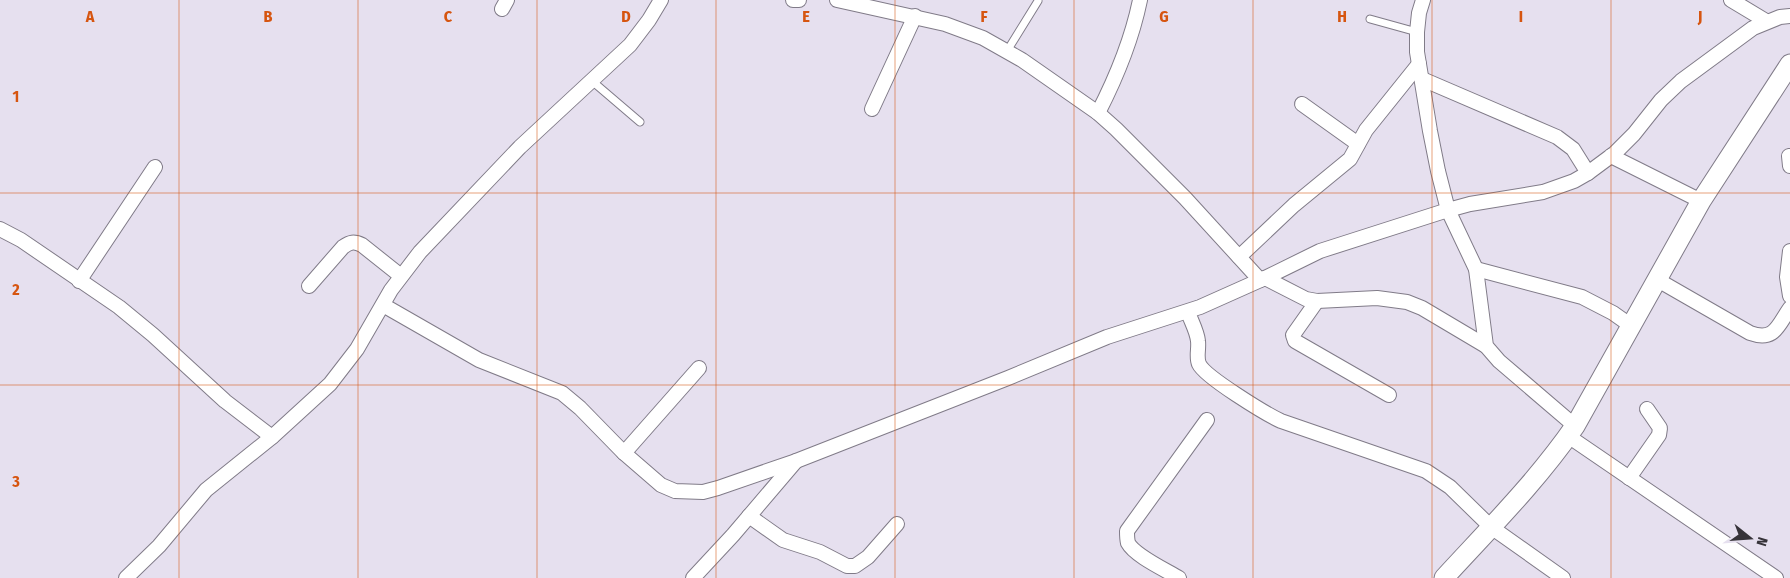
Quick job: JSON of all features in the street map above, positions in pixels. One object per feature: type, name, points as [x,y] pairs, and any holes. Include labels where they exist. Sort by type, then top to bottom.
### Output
[{"type":"main road","points":[[1444,578],[1491,527],[1571,431],[1701,201],[1790,64]]},
{"type":"street","points":[[126,578],[159,546],[206,490],[272,437],[330,384],[357,349],[401,276],[420,252],[520,147],[630,45],[661,0]]},
{"type":"street","points":[[793,0],[799,0]]},
{"type":"street","points":[[837,0],[945,24],[1007,51],[1098,113],[1178,191],[1239,258],[1262,279],[1295,295],[1317,301],[1377,298],[1407,302],[1422,308],[1486,346],[1571,431],[1629,478],[1776,578]]},
{"type":"street","points":[[1098,113],[1110,90],[1122,58],[1140,0]]},
{"type":"street","points":[[1423,0],[1419,13],[1417,52],[1438,171],[1448,210],[1476,269],[1486,346]]},
{"type":"street","points":[[1731,0],[1766,21]]},
{"type":"street","points":[[872,109],[915,16]]},
{"type":"street","points":[[383,305],[479,360],[562,393],[580,408],[624,453],[661,485],[675,491],[703,492],[796,461],[1107,337],[1188,312],[1320,251],[1470,204],[1543,192],[1559,187],[1588,173],[1611,156],[1634,134],[1661,100],[1681,81],[1753,28],[1766,21],[1790,16]]},
{"type":"street","points":[[1239,258],[1308,192],[1350,159],[1366,130],[1419,64]]},
{"type":"street","points":[[1422,79],[1557,137],[1573,149],[1588,173]]},
{"type":"street","points":[[1302,104],[1358,144]]},
{"type":"street","points":[[1611,156],[1701,201]]},
{"type":"street","points":[[79,281],[156,167]]},
{"type":"street","points":[[0,229],[21,240],[119,307],[153,334],[225,401],[272,437]]},
{"type":"street","points":[[309,286],[343,247],[350,242],[362,245],[401,276]]},
{"type":"street","points":[[1790,251],[1787,277],[1790,296]]},
{"type":"street","points":[[1476,269],[1582,297],[1613,313],[1630,325]]},
{"type":"street","points":[[1656,279],[1750,334],[1758,336],[1769,336],[1774,332],[1790,308]]},
{"type":"street","points":[[1317,301],[1296,330],[1293,336],[1295,341],[1389,395]]},
{"type":"street","points":[[1188,312],[1198,340],[1197,356],[1199,364],[1205,372],[1261,411],[1281,421],[1426,471],[1450,487],[1491,527],[1563,578]]},
{"type":"street","points":[[624,453],[700,368]]},
{"type":"street","points":[[1629,478],[1659,435],[1660,428],[1648,409]]},
{"type":"street","points":[[1179,578],[1135,552],[1129,544],[1127,531],[1207,420]]},
{"type":"street","points":[[693,578],[796,461]]},
{"type":"street","points":[[749,516],[783,540],[811,549],[847,566],[854,566],[868,557],[897,524]]},
{"type":"lane","points":[[1007,51],[1038,1]]},
{"type":"lane","points":[[1370,19],[1417,32]]},
{"type":"lane","points":[[592,81],[640,122]]}]
